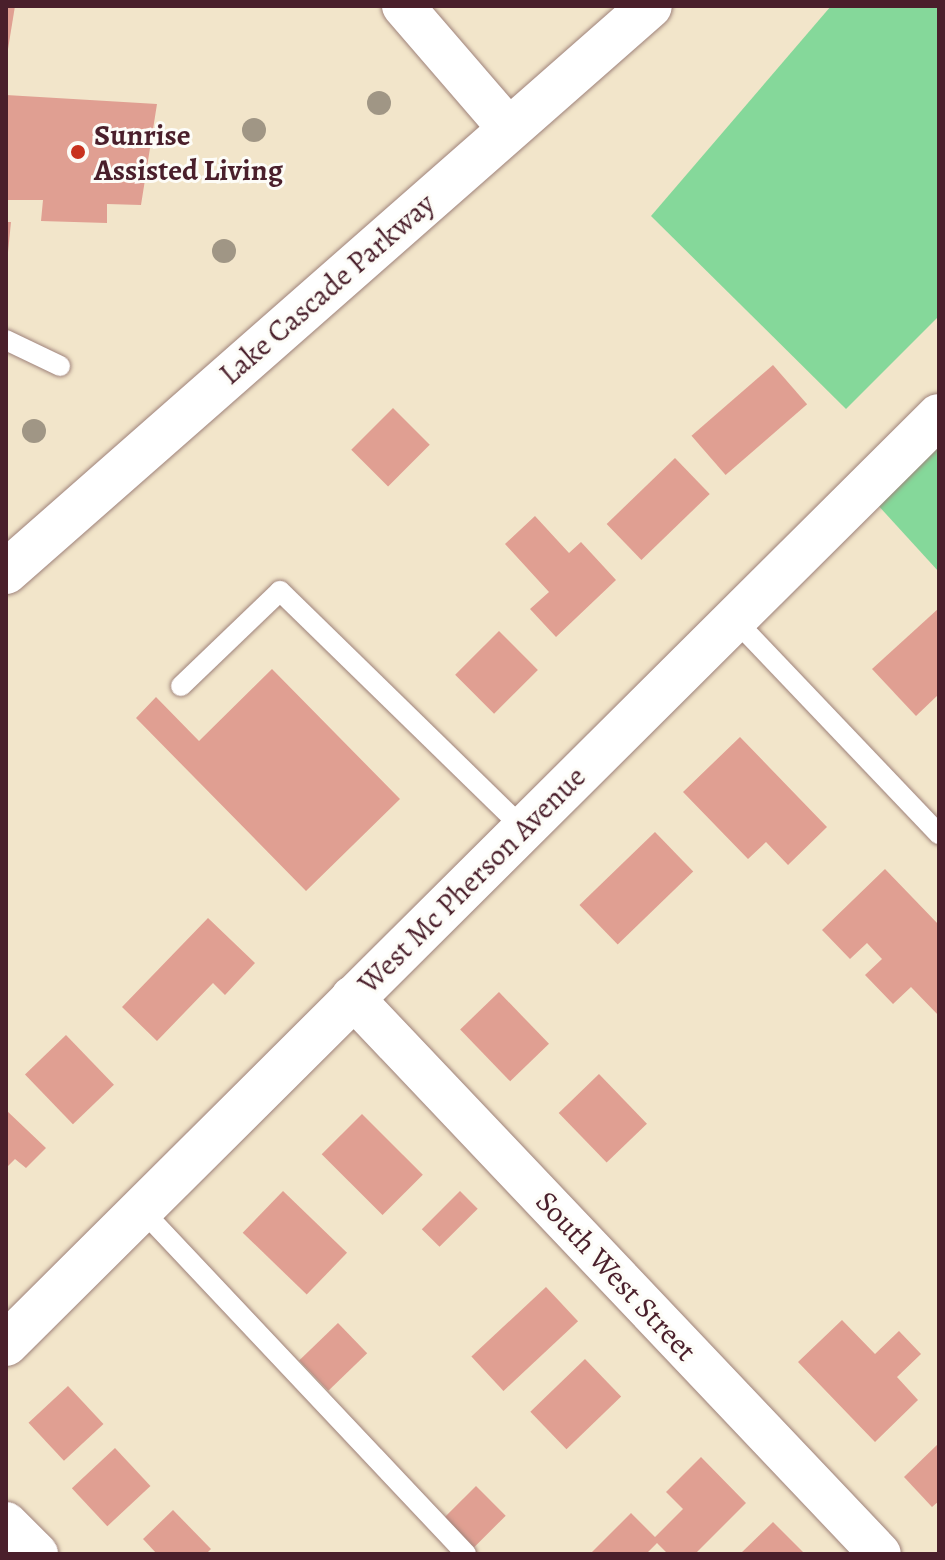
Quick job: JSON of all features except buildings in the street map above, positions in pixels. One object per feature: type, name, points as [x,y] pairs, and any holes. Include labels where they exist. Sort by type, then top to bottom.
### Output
[{"type":"street","points":[[403,6],[509,129]]},
{"type":"street","name":"Lake Cascade Parkway","points":[[6,572],[650,6]]},
{"type":"street","name":"West Mc Pherson Avenue","points":[[6,1344],[939,416]]},
{"type":"street","name":"South West Street","points":[[352,997],[880,1554]]},
{"type":"street","points":[[6,1523],[37,1554]]},
{"type":"lane","points":[[6,340],[60,366]]},
{"type":"lane","points":[[181,686],[280,591],[524,829]]},
{"type":"lane","points":[[735,620],[939,834]]},
{"type":"lane","points":[[141,1209],[466,1554]]},
{"type":"green space","points":[[831,6],[939,6],[939,316],[846,409],[651,216]]},
{"type":"green space","points":[[939,416],[939,572],[865,491]]},
{"type":"place","name":"Sunrise Assisted Living","points":[[78,152]]}]
